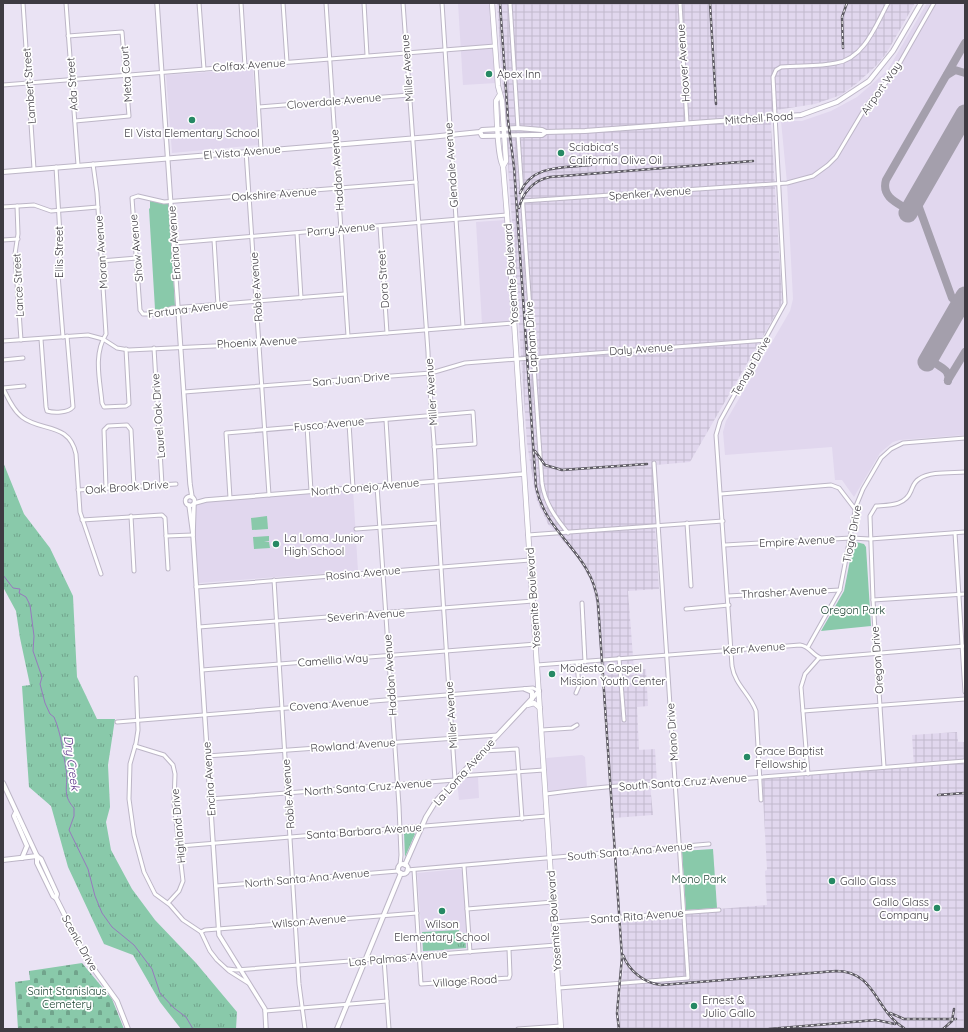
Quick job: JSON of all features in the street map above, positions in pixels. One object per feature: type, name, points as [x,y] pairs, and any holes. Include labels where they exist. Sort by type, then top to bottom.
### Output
[{"type":"main road","name":"Yosemite Boulevard","points":[[492,3],[499,96],[502,101],[501,134],[506,161],[503,166],[561,1027]]},
{"type":"main road","name":"Mitchell Road","points":[[501,128],[542,130],[546,132],[585,131],[801,115],[828,105],[864,84],[893,51],[921,3]]},
{"type":"main road","name":"El Vista Avenue","points":[[3,172],[449,135],[501,128]]},
{"type":"main road","name":"El Vista Avenue","points":[[480,132],[482,136],[501,134]]},
{"type":"main road","name":"Mitchell Road","points":[[501,134],[542,135],[546,132]]},
{"type":"main road","points":[[525,689],[532,692],[532,699]]},
{"type":"main road","name":"La Loma Avenue","points":[[400,872],[421,827],[434,804],[539,691]]},
{"type":"main road","points":[[527,705],[533,703],[540,708]]},
{"type":"main road","name":"Scenic Drive","points":[[3,783],[37,856],[41,859],[57,894],[56,898],[88,961],[117,1001],[128,1029]]},
{"type":"main road","points":[[16,812],[14,816],[27,846],[22,858]]},
{"type":"main road","points":[[3,860],[37,856]]},
{"type":"main road","points":[[336,1029],[384,916],[400,872],[404,874],[407,870],[402,865]]},
{"type":"street","name":"Lambert Street","points":[[23,3],[34,169]]},
{"type":"street","name":"Ada Street","points":[[66,3],[78,165]]},
{"type":"street","name":"Encina Avenue","points":[[157,3],[190,484],[191,497],[194,503],[193,535]]},
{"type":"street","points":[[199,3],[204,69]]},
{"type":"street","points":[[241,3],[245,66]]},
{"type":"street","points":[[283,3],[287,62]]},
{"type":"street","name":"Haddon Avenue","points":[[326,3],[348,336]]},
{"type":"street","points":[[364,3],[367,55]]},
{"type":"street","name":"Miller Avenue","points":[[403,3],[426,330],[429,394],[433,416],[435,481],[455,780]]},
{"type":"street","name":"Glendale Avenue","points":[[442,3],[449,135],[463,327]]},
{"type":"street","points":[[510,3],[518,128]]},
{"type":"street","name":"Hoover Avenue","points":[[680,3],[687,123]]},
{"type":"street","name":"Tenaya Drive","points":[[762,800],[756,711],[750,699],[740,687],[735,677],[731,649],[725,545],[716,441],[718,425],[784,308],[786,298],[774,118],[773,77],[776,70],[783,67],[834,64],[850,58],[864,46],[888,3]]},
{"type":"street","name":"Airport Way","points":[[778,184],[800,181],[813,176],[828,166],[836,157],[867,105],[894,72],[934,3]]},
{"type":"street","name":"Meta Court","points":[[68,36],[122,32],[126,76],[129,116],[75,121]]},
{"type":"street","name":"Colfax Avenue","points":[[3,85],[495,46]]},
{"type":"street","points":[[256,65],[260,107],[261,150]]},
{"type":"street","name":"Cloverdale Avenue","points":[[260,107],[409,95]]},
{"type":"street","name":"Lapham Drive","points":[[518,135],[532,357],[543,490],[551,511],[568,533]]},
{"type":"street","name":"Roble Avenue","points":[[246,152],[253,236],[269,495]]},
{"type":"street","name":"Moran Avenue","points":[[93,164],[98,207],[106,334],[98,355],[103,407],[126,406],[129,404],[126,350]]},
{"type":"street","name":"Ellis Street","points":[[56,167],[61,252],[58,275],[63,337]]},
{"type":"street","name":"Oakshire Avenue","points":[[133,197],[138,196],[156,201],[171,201],[416,182]]},
{"type":"street","name":"Spenker Avenue","points":[[522,201],[778,184]]},
{"type":"street","name":"Shaw Avenue","points":[[133,197],[139,298]]},
{"type":"street","points":[[3,207],[37,205],[47,210],[59,210],[98,207]]},
{"type":"street","name":"Lance Street","points":[[17,206],[18,239],[15,254],[21,340]]},
{"type":"street","name":"Parry Avenue","points":[[174,243],[507,215]]},
{"type":"street","name":"Dora Street","points":[[380,226],[387,333]]},
{"type":"street","points":[[297,233],[301,298]]},
{"type":"street","points":[[3,240],[18,239]]},
{"type":"street","points":[[214,240],[218,305]]},
{"type":"street","points":[[101,261],[137,258]]},
{"type":"street","name":"Fortuna Avenue","points":[[139,298],[140,310],[144,315],[178,308],[345,294]]},
{"type":"street","name":"Phoenix Avenue","points":[[3,342],[88,335],[103,339],[112,346],[126,350],[260,343],[514,323]]},
{"type":"street","points":[[41,338],[47,411],[69,411],[73,406],[67,336]]},
{"type":"street","name":"Daly Avenue","points":[[516,359],[766,340]]},
{"type":"street","name":"Laurel Oak Drive","points":[[154,348],[162,485]]},
{"type":"street","points":[[3,360],[23,358]]},
{"type":"street","name":"San Juan Drive","points":[[184,392],[428,373],[465,363],[516,359]]},
{"type":"street","points":[[24,386],[3,388],[15,410],[21,417],[30,422],[62,432],[72,441],[76,454],[78,490],[82,520],[101,574]]},
{"type":"street","name":"Fusco Avenue","points":[[230,498],[226,433],[473,412],[475,444],[434,447]]},
{"type":"street","points":[[386,420],[390,485]]},
{"type":"street","points":[[349,423],[353,488]]},
{"type":"street","points":[[106,488],[104,430],[108,426],[127,425],[131,428],[134,486]]},
{"type":"street","points":[[307,426],[311,491]]},
{"type":"street","name":"Tioga Drive","points":[[808,647],[840,590],[855,509],[863,489],[878,462],[891,449],[908,442],[965,438]]},
{"type":"street","name":"Mono Drive","points":[[559,988],[688,978],[654,463]]},
{"type":"street","name":"Oregon Drive","points":[[884,767],[873,600],[870,516],[876,506],[902,502],[909,496],[915,483],[923,476],[965,472]]},
{"type":"street","name":"North Conejo Avenue","points":[[189,505],[206,500],[524,474]]},
{"type":"street","name":"Oak Brook Drive","points":[[78,490],[176,484]]},
{"type":"street","points":[[721,494],[832,485],[840,489],[855,509]]},
{"type":"street","name":"Haddon Avenue","points":[[377,486],[402,865]]},
{"type":"street","name":"Encina Avenue","points":[[191,497],[186,502],[189,505],[193,535],[220,939],[266,1011]]},
{"type":"street","name":"North Conejo Avenue","points":[[191,497],[206,500]]},
{"type":"street","points":[[82,520],[163,515],[168,569]]},
{"type":"street","points":[[131,516],[134,571]]},
{"type":"street","points":[[528,534],[568,533],[723,521]]},
{"type":"street","points":[[356,529],[438,523]]},
{"type":"street","points":[[687,523],[691,586]]},
{"type":"street","name":"Empire Avenue","points":[[725,545],[850,538],[870,539],[965,532]]},
{"type":"street","points":[[955,533],[964,646],[965,692]]},
{"type":"street","points":[[166,536],[193,535]]},
{"type":"street","name":"Rosina Avenue","points":[[196,587],[530,560]]},
{"type":"street","name":"Roble Avenue","points":[[274,580],[298,966],[305,1029]]},
{"type":"street","name":"Thrasher Avenue","points":[[728,596],[840,590]]},
{"type":"street","points":[[873,600],[965,594]]},
{"type":"street","name":"Severin Avenue","points":[[199,627],[533,601]]},
{"type":"street","points":[[582,603],[585,662]]},
{"type":"street","name":"Thrasher Avenue","points":[[686,609],[728,605]]},
{"type":"street","name":"Camellia Way","points":[[202,670],[536,644]]},
{"type":"street","name":"Kerr Avenue","points":[[537,665],[577,663],[731,649],[800,645],[808,647]]},
{"type":"street","points":[[808,774],[801,687],[803,678],[819,658],[964,646]]},
{"type":"street","points":[[808,647],[819,658]]},
{"type":"street","points":[[619,658],[624,720]]},
{"type":"street","points":[[576,693],[579,685],[577,663]]},
{"type":"street","points":[[136,678],[138,720],[136,746],[130,764],[129,782],[134,835],[140,861],[155,894],[168,903],[181,919],[201,932],[213,956],[228,970],[248,983]]},
{"type":"street","name":"Covena Avenue","points":[[118,722],[449,694],[533,688],[539,691]]},
{"type":"street","points":[[803,711],[965,699]]},
{"type":"street","points":[[542,730],[573,728],[577,725]]},
{"type":"street","name":"Rowland Avenue","points":[[207,756],[498,735]]},
{"type":"street","name":"Highland Drive","points":[[136,746],[161,753],[172,764],[175,772],[174,803],[180,846],[182,884],[179,891],[168,903]]},
{"type":"street","points":[[483,751],[517,749],[522,819]]},
{"type":"street","name":"South Santa Cruz Avenue","points":[[546,794],[590,788],[675,784],[965,761]]},
{"type":"street","points":[[459,776],[544,770]]},
{"type":"street","name":"North Santa Cruz Avenue","points":[[210,799],[455,780]]},
{"type":"street","name":"Santa Barbara Avenue","points":[[180,846],[547,816]]},
{"type":"street","name":"South Santa Ana Avenue","points":[[550,859],[709,844]]},
{"type":"street","points":[[407,870],[550,859]]},
{"type":"street","points":[[464,866],[470,952]]},
{"type":"street","points":[[414,870],[419,956]]},
{"type":"street","name":"North Santa Ana Avenue","points":[[216,886],[400,872]]},
{"type":"street","points":[[467,909],[553,902]]},
{"type":"street","name":"Santa Rita Avenue","points":[[554,922],[719,910]]},
{"type":"street","name":"Wilson Avenue","points":[[201,932],[295,922],[417,913]]},
{"type":"street","name":"Las Palmas Avenue","points":[[228,970],[298,966],[556,945]]},
{"type":"street","name":"Village Road","points":[[419,956],[422,984],[508,978],[510,975],[509,949]]},
{"type":"street","points":[[384,959],[389,1029]]},
{"type":"street","points":[[266,1029],[266,1011],[387,1001]]},
{"type":"street","points":[[518,1029],[561,1027]]},
{"type":"shaded area","points":[[458,3],[490,3],[496,83],[463,85]]},
{"type":"shaded area","points":[[497,3],[915,3],[886,54],[876,66],[856,84],[841,95],[815,104],[770,111],[782,297],[781,305],[690,462],[656,465],[660,525],[655,526],[659,589],[628,591],[634,670],[646,669],[648,706],[637,707],[639,750],[655,749],[657,783],[650,784],[653,815],[613,818],[596,602],[591,581],[578,558],[548,524],[537,501],[534,487],[527,443]]},
{"type":"shaded area","points":[[927,3],[965,3],[965,435],[900,440],[893,442],[880,453],[854,497],[842,480],[835,480],[832,447],[725,455],[723,432],[726,421],[790,311],[793,299],[787,183],[781,121],[802,121],[831,111],[857,97],[887,71]]},
{"type":"shaded area","points":[[253,69],[258,145],[172,153],[166,75]]},
{"type":"shaded area","points":[[505,220],[512,322],[482,324],[476,222]]},
{"type":"shaded area","name":"La Loma Junior High School","points":[[353,490],[358,571],[199,583],[194,517],[195,505],[203,502]]},
{"type":"shaded area","points":[[957,732],[958,742],[965,742],[965,1029],[620,1029],[619,1008],[624,962],[621,917],[767,905],[765,871],[767,870],[762,779],[914,767],[912,735]]},
{"type":"shaded area","points":[[582,755],[585,757],[587,788],[548,792],[546,758]]},
{"type":"shaded area","points":[[478,777],[479,798],[459,800],[457,780],[460,778]]},
{"type":"shaded area","name":"Wilson Elementary School","points":[[460,869],[463,871],[467,948],[423,953],[417,873]]},
{"type":"green space","points":[[150,201],[169,204],[175,306],[158,310],[155,309],[149,209]]},
{"type":"green space","points":[[3,462],[24,514],[50,548],[73,596],[77,677],[97,719],[115,719],[108,765],[110,807],[106,822],[111,850],[132,889],[155,920],[196,963],[237,1012],[236,1029],[181,1029],[160,1002],[133,955],[104,944],[68,867],[51,806],[29,787],[22,686],[30,685],[16,611],[3,587]]},
{"type":"green space","points":[[267,516],[268,529],[252,530],[251,518]]},
{"type":"green space","points":[[269,536],[269,541],[264,542],[269,542],[270,548],[254,549],[253,537]]},
{"type":"green space","name":"Oregon Park","points":[[856,542],[864,544],[866,547],[871,626],[821,631],[844,591],[853,545]]},
{"type":"green space","points":[[404,832],[413,832],[415,834],[405,857]]},
{"type":"green space","name":"Mono Park","points":[[713,849],[717,908],[686,910],[682,851]]},
{"type":"green space","points":[[459,930],[459,934],[465,933],[466,948],[436,950],[422,932]]},
{"type":"green space","points":[[422,932],[438,936],[442,942],[444,950],[423,951]]},
{"type":"green space","name":"Saint Stanislaus Cemetery","points":[[82,963],[112,999],[124,1029],[18,1029],[15,982],[30,980],[29,971]]},
{"type":"waterway","name":"Dry Creek","points":[[3,575],[13,588],[20,589],[19,593],[26,597],[30,605],[34,636],[33,651],[42,677],[40,684],[45,703],[50,714],[54,717],[62,743],[67,775],[66,789],[70,803],[74,808],[74,816],[69,830],[88,869],[95,896],[102,913],[112,927],[134,945],[152,969],[160,993],[174,1008],[186,1017],[193,1029]]},
{"type":"taxiway","points":[[909,210],[891,199],[886,191],[886,180],[965,43]]},
{"type":"taxiway","points":[[947,75],[955,70],[965,73]]},
{"type":"taxiway","points":[[916,199],[952,298],[957,301],[965,296]]},
{"type":"taxiway","points":[[933,351],[933,361],[946,371],[948,374],[948,381]]},
{"type":"taxiway","points":[[948,380],[965,352]]},
{"type":"runway","points":[[908,213],[965,114]]},
{"type":"runway","points":[[927,362],[965,296]]},
{"type":"railway","points":[[500,3],[508,120],[514,167],[536,487],[541,504],[549,519],[587,570],[594,585],[598,603],[622,957],[617,1013],[619,1029]]},
{"type":"railway","points":[[710,3],[716,104]]},
{"type":"railway","points":[[843,48],[842,17],[847,3]]},
{"type":"railway","points":[[519,208],[526,192],[534,184],[550,177],[753,161]]},
{"type":"railway","points":[[520,193],[525,184],[532,177],[541,172],[550,169],[591,165]]},
{"type":"railway","points":[[535,451],[545,465],[562,470],[647,464]]},
{"type":"railway","points":[[938,795],[965,793]]},
{"type":"railway","points":[[623,955],[633,971],[643,979],[661,985],[836,971],[849,973],[859,978],[867,985],[894,1021],[904,1028]]},
{"type":"railway","points":[[943,1029],[952,1021],[954,1009]]},
{"type":"railway","points":[[890,1013],[904,1019],[956,1019]]},
{"type":"railway","points":[[769,1029],[876,1020],[895,1024]]},
{"type":"place","name":"Apex Inn","points":[[489,74]]},
{"type":"place","name":"El Vista Elementary School","points":[[192,120]]},
{"type":"place","name":"Sciabica's California Olive Oil","points":[[561,153]]},
{"type":"place","name":"La Loma Junior High School","points":[[276,544]]},
{"type":"place","name":"Modesto Gospel Mission Youth Center","points":[[552,674]]},
{"type":"place","name":"Grace Baptist Fellowship","points":[[747,757]]},
{"type":"place","name":"Gallo Glass","points":[[832,881]]},
{"type":"place","name":"Gallo Glass Company","points":[[937,908]]},
{"type":"place","name":"Wilson Elementary School","points":[[442,911]]},
{"type":"place","name":"Ernest & Julio Gallo","points":[[694,1006]]}]
